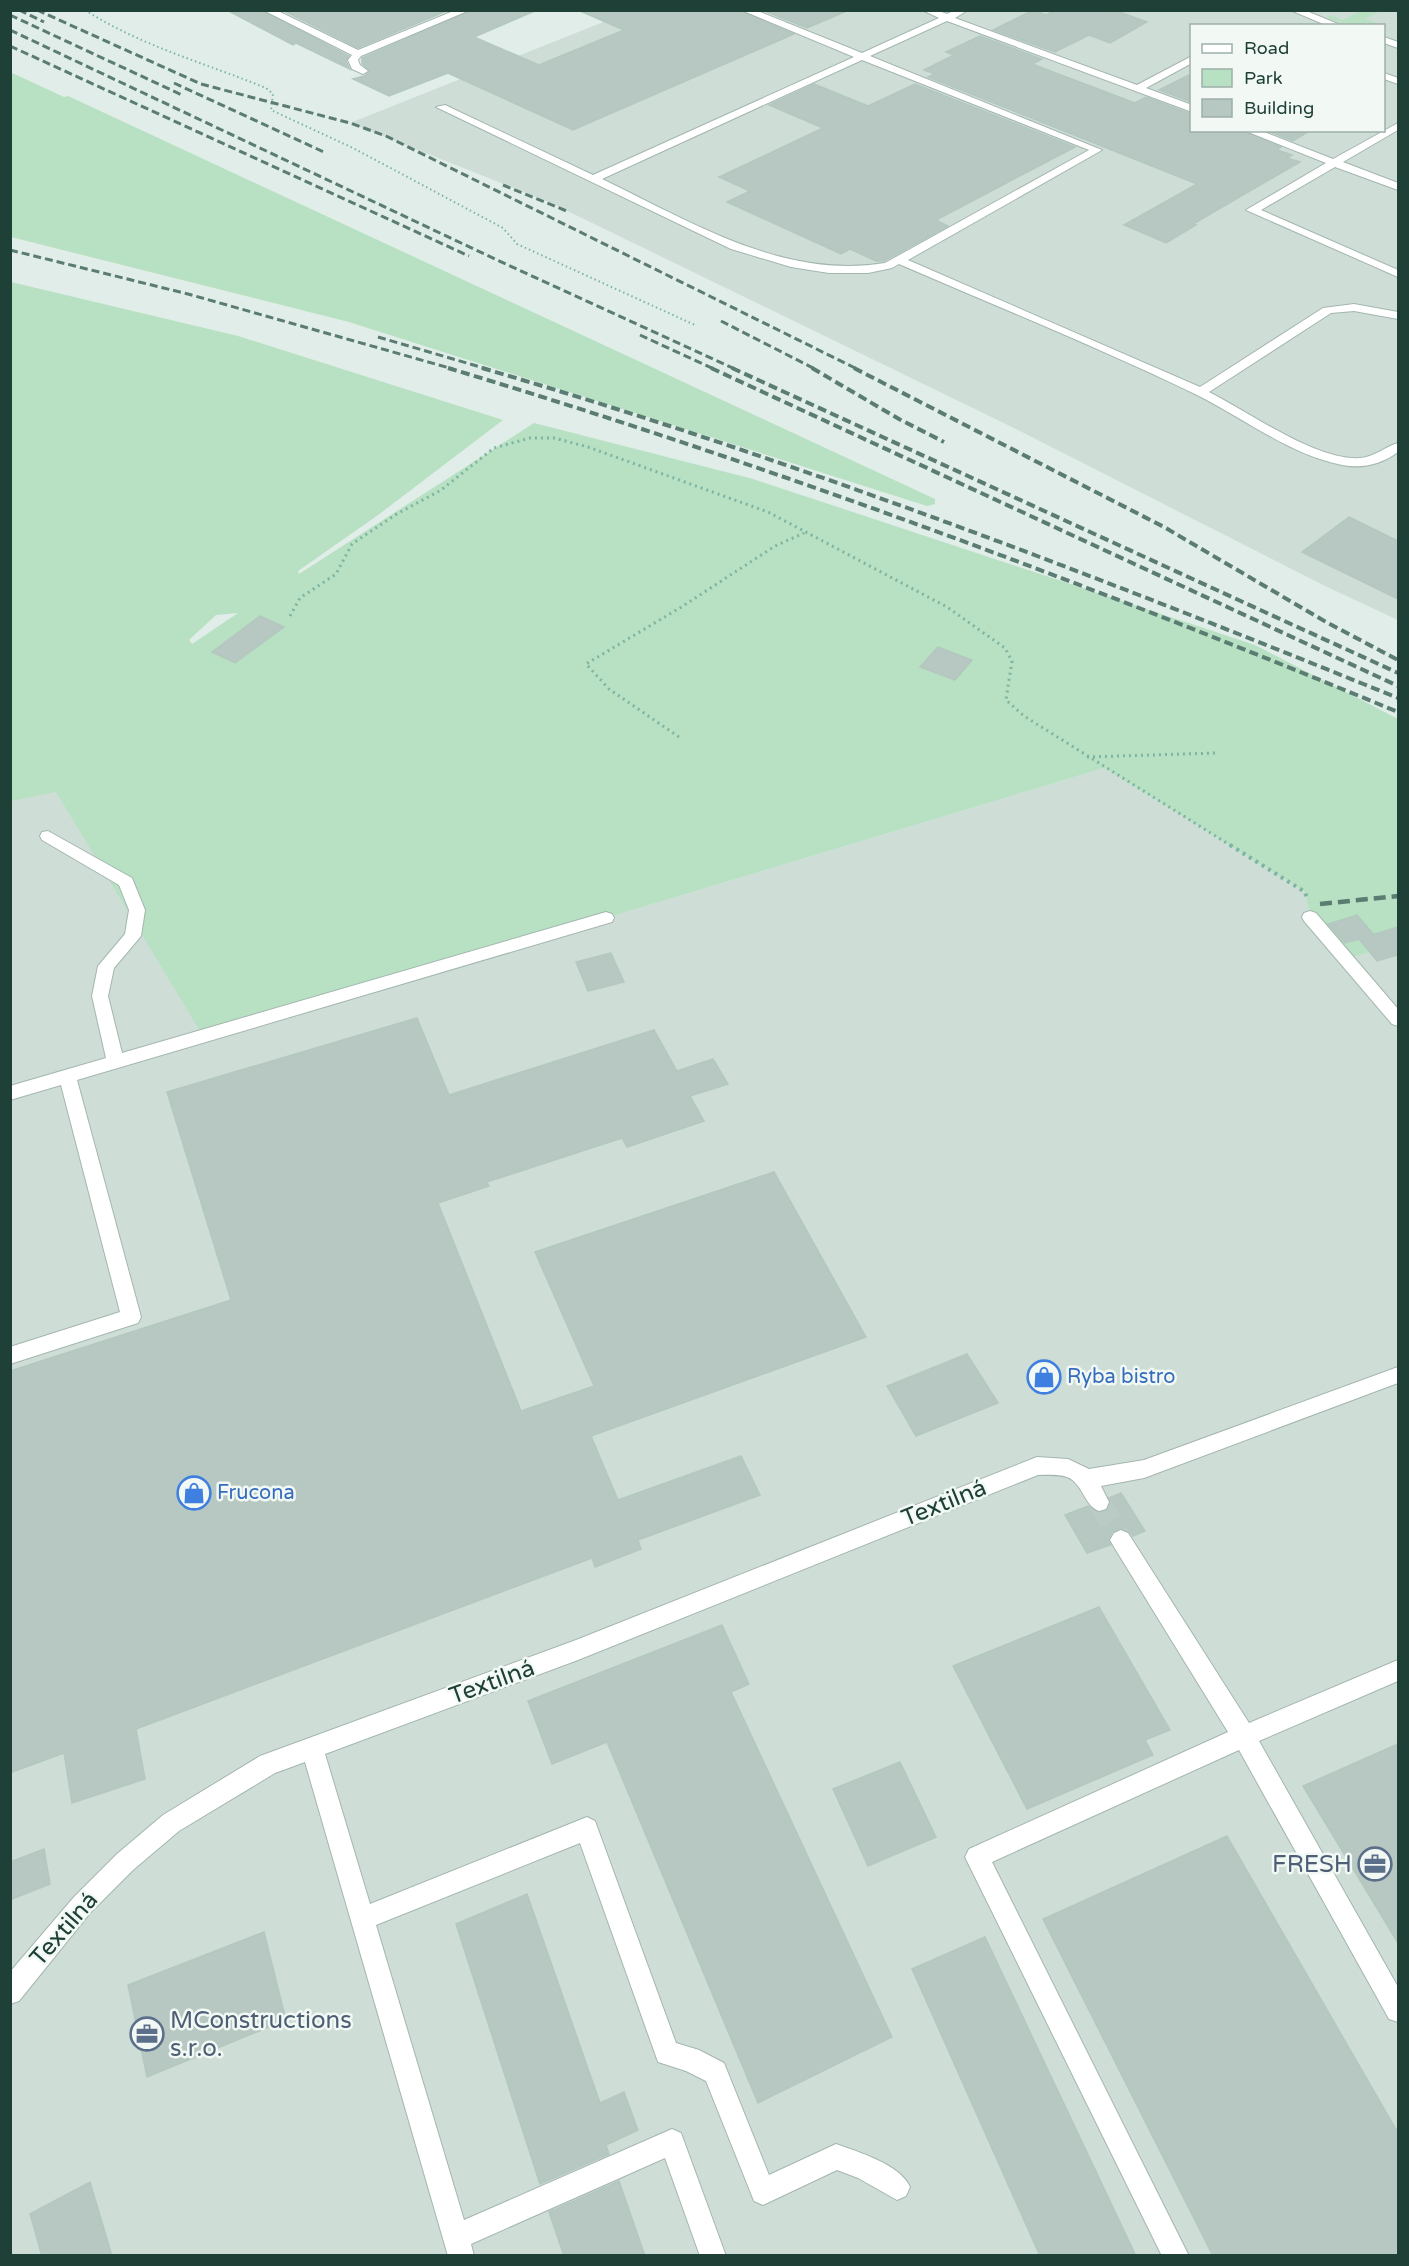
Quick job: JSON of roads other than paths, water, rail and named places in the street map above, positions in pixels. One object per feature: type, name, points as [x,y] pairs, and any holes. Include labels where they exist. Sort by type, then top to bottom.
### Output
[{"type":"street","points":[[267,10],[358,54]]},
{"type":"street","points":[[363,71],[356,67],[353,60],[358,54],[466,10]]},
{"type":"street","points":[[441,107],[596,178],[735,246],[778,261],[861,272],[888,266],[1097,150],[745,10]]},
{"type":"street","points":[[926,10],[1190,109]]},
{"type":"street","points":[[596,178],[964,10]]},
{"type":"street","points":[[1294,10],[1334,24]]},
{"type":"street","points":[[1313,16],[1324,10]]},
{"type":"street","points":[[1137,89],[1190,60]]},
{"type":"street","points":[[1398,126],[1252,210],[1398,274]]},
{"type":"street","points":[[1253,132],[1398,187]]},
{"type":"street","points":[[899,260],[1201,392],[1309,449],[1335,460],[1365,463],[1383,458],[1398,447]]},
{"type":"street","points":[[1201,392],[1327,310],[1341,306],[1355,306],[1398,315]]},
{"type":"street","points":[[48,836],[126,882],[137,910],[133,936],[106,966],[100,996],[105,1024],[117,1061]]},
{"type":"street","points":[[1310,917],[1398,1020]]},
{"type":"street","points":[[10,1093],[606,918]]},
{"type":"street","points":[[10,1356],[131,1317],[67,1076]]},
{"type":"street","points":[[1099,1502],[1087,1479],[1144,1469],[1398,1375]]},
{"type":"street","name":"Textilná","points":[[10,1992],[82,1905],[125,1862],[171,1823],[268,1764],[578,1650],[1037,1466],[1069,1466],[1087,1479]]},
{"type":"street","points":[[1121,1540],[1244,1737],[1398,2010]]},
{"type":"street","points":[[1176,2256],[978,1857],[1398,1670]]},
{"type":"street","points":[[312,1748],[458,2246],[672,2142],[713,2256]]},
{"type":"street","points":[[362,1919],[587,1828],[667,2053],[690,2059],[715,2072],[763,2192],[836,2157],[865,2167],[897,2187]]},
{"type":"tunnel","points":[[1099,1502],[1121,1540]]},
{"type":"railway","points":[[19,10],[44,22]]},
{"type":"railway","points":[[37,10],[201,84],[350,123],[386,136],[857,369]]},
{"type":"railway","points":[[10,15],[182,95]]},
{"type":"railway","points":[[10,30],[495,259],[735,369]]},
{"type":"railway","points":[[10,46],[469,256]]},
{"type":"railway","points":[[174,83],[326,153]]},
{"type":"railway","points":[[503,185],[569,212]]},
{"type":"railway","points":[[10,250],[188,294],[453,369]]},
{"type":"railway","points":[[721,321],[815,369]]},
{"type":"railway","points":[[640,335],[714,369]]},
{"type":"railway","points":[[378,337],[487,369]]},
{"type":"railway","points":[[448,368],[689,445],[927,528],[1163,617],[1398,712]]},
{"type":"railway","points":[[482,368],[714,441],[944,521],[1398,698]]},
{"type":"railway","points":[[711,368],[1398,686]]},
{"type":"railway","points":[[732,368],[1398,673]]},
{"type":"railway","points":[[812,368],[899,419],[944,442]]},
{"type":"railway","points":[[854,368],[1164,527],[1326,622],[1398,660]]},
{"type":"railway","points":[[1320,904],[1398,896]]},
{"type":"place","name":"Ryba bistro","points":[[1044,1377]]},
{"type":"place","name":"Frucona","points":[[194,1493]]},
{"type":"place","name":"FRESH","points":[[1375,1864]]},
{"type":"place","name":"MConstructions s.r.o.","points":[[147,2034]]}]
